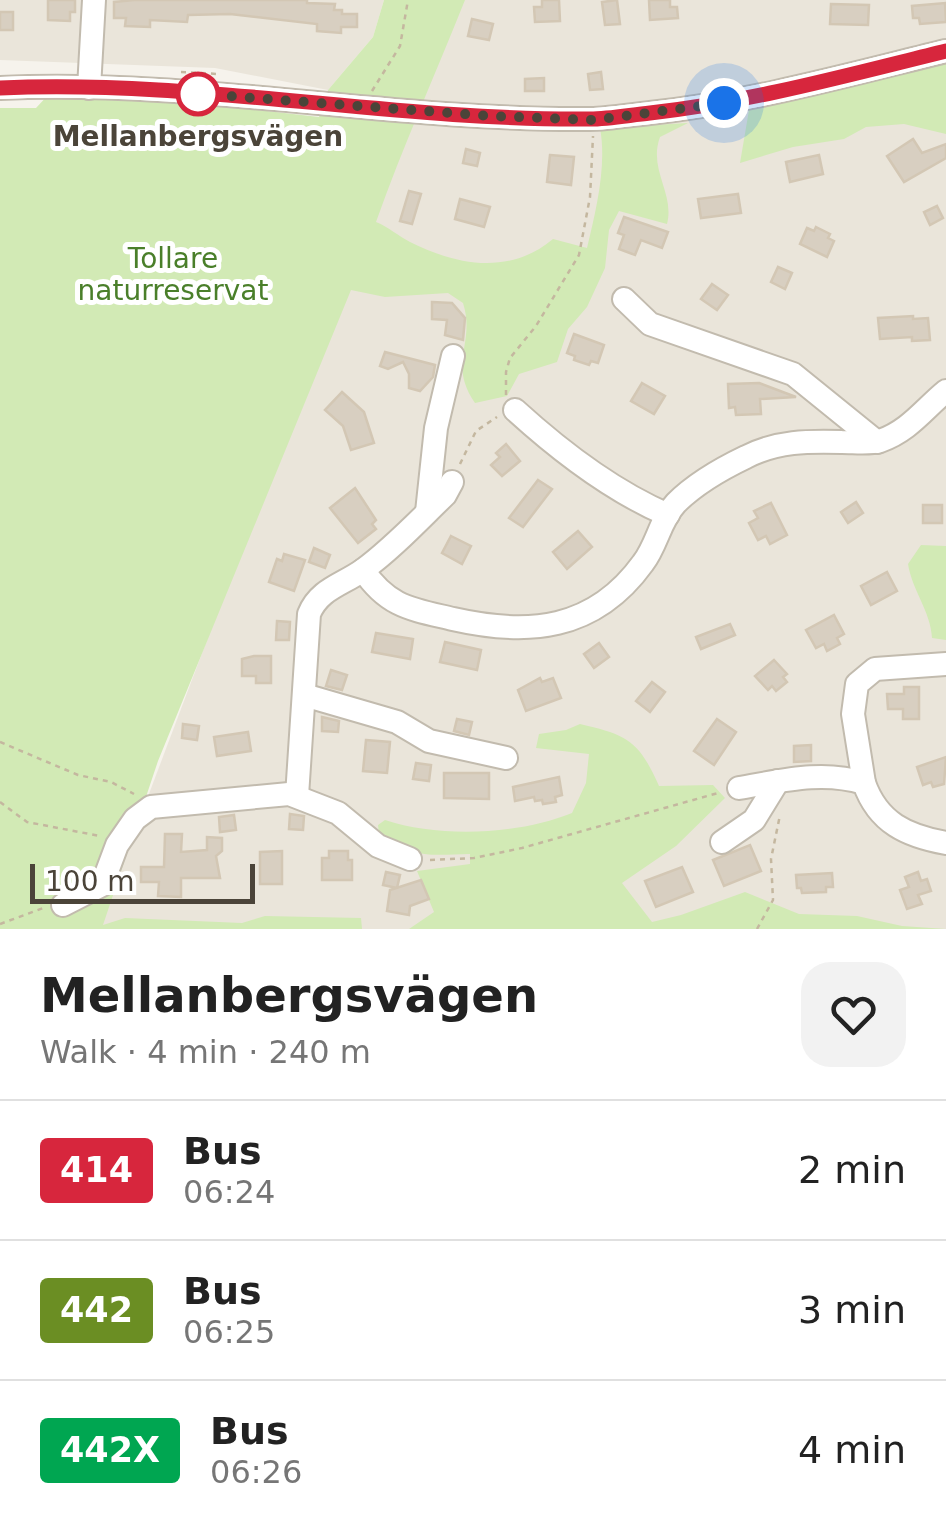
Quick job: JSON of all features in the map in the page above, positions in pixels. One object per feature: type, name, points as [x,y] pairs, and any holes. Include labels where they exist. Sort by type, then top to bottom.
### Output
[{"type":"street","points":[[88,88],[94,0]]},
{"type":"street","points":[[0,88],[88,88],[594,120],[724,103],[946,51]]},
{"type":"street","points":[[624,299],[650,324],[793,374],[877,442]]},
{"type":"street","points":[[426,512],[436,428],[452,356]]},
{"type":"street","points":[[363,570],[390,601],[414,610],[488,626],[528,628],[564,624],[591,612],[633,576],[676,503],[704,482],[745,457],[789,442],[877,442],[914,422],[946,390]]},
{"type":"street","points":[[515,410],[614,486],[668,515]]},
{"type":"street","points":[[298,796],[312,606],[327,591],[363,570],[426,512],[452,482]]},
{"type":"street","points":[[946,664],[875,668],[857,684],[853,704],[864,784],[878,812],[888,823],[946,844]]},
{"type":"street","points":[[304,695],[397,722],[429,742],[506,758]]},
{"type":"street","points":[[739,788],[841,776],[864,784]]},
{"type":"street","points":[[722,842],[754,820],[783,780]]},
{"type":"street","points":[[63,905],[102,885],[118,845],[135,819],[151,808],[290,794],[338,812],[378,846],[410,859]]},
{"type":"path","points":[[383,97],[368,96],[400,46],[408,0]]},
{"type":"path","points":[[172,73],[218,74]]},
{"type":"path","points":[[452,482],[476,432],[484,423],[515,410],[506,394],[510,358],[546,312],[579,255],[590,197],[594,120]]},
{"type":"path","points":[[0,742],[78,775],[110,782],[151,808]]},
{"type":"path","points":[[757,929],[773,900],[772,860],[783,780]]},
{"type":"path","points":[[410,859],[474,858],[522,848],[739,788]]},
{"type":"path","points":[[0,802],[27,822],[97,836],[130,829]]},
{"type":"path","points":[[0,924],[35,909],[63,905]]},
{"type":"shaded area","points":[[0,0],[384,0],[373,37],[328,90],[215,68],[0,60]]},
{"type":"shaded area","points":[[458,0],[946,0],[946,929],[98,929],[316,351]]},
{"type":"green space","name":"Tollare naturreservat","points":[[384,0],[465,0],[376,222],[428,250],[465,261],[502,262],[519,258],[553,239],[587,248],[601,173],[600,128],[688,123],[660,137],[657,149],[668,202],[667,224],[619,211],[609,230],[605,268],[587,307],[568,329],[557,362],[519,374],[507,396],[475,403],[463,376],[463,303],[448,293],[385,297],[351,290],[158,761],[103,925],[125,918],[242,923],[265,916],[361,918],[362,929],[0,929],[0,108],[36,108],[50,93],[111,93],[319,117],[328,90],[373,37]]},
{"type":"green space","points":[[946,62],[946,134],[904,124],[866,127],[844,139],[793,147],[740,163],[749,110]]},
{"type":"green space","points":[[921,545],[946,546],[946,640],[932,638],[910,574],[908,564]]},
{"type":"green space","points":[[580,724],[630,742],[645,759],[659,786],[713,785],[725,798],[676,846],[622,883],[652,922],[745,892],[799,914],[857,916],[902,926],[946,929],[409,929],[434,912],[417,871],[470,864],[470,854],[412,852],[379,834],[378,825],[385,820],[429,830],[503,830],[572,813],[586,783],[589,754],[536,748],[539,734]]},
{"type":"building","points":[[48,0],[75,0],[70,21],[48,20]]},
{"type":"building","points":[[307,0],[335,4],[334,10],[342,10],[342,14],[357,14],[357,27],[341,27],[341,33],[317,31],[317,24],[230,14],[188,15],[187,22],[150,20],[150,27],[125,26],[126,18],[114,18],[114,2]]},
{"type":"building","points":[[542,0],[559,0],[560,21],[535,22],[534,7],[542,7]]},
{"type":"building","points":[[617,0],[620,24],[605,25],[602,2]]},
{"type":"building","points":[[649,0],[670,0],[670,7],[677,7],[678,18],[650,20]]},
{"type":"building","points":[[945,3],[946,22],[920,24],[919,18],[913,18],[912,6]]},
{"type":"building","points":[[831,4],[869,5],[868,25],[830,24]]},
{"type":"building","points":[[0,12],[13,12],[13,30],[0,30]]},
{"type":"building","points":[[472,19],[493,24],[489,40],[468,36]]},
{"type":"building","points":[[601,72],[603,89],[590,90],[588,74]]},
{"type":"building","points":[[544,78],[544,91],[525,91],[525,79]]},
{"type":"building","points":[[913,139],[922,153],[946,144],[946,158],[904,182],[887,156]]},
{"type":"building","points":[[466,149],[480,153],[477,166],[463,163]]},
{"type":"building","points":[[550,155],[574,157],[571,185],[547,182]]},
{"type":"building","points":[[819,155],[823,174],[790,182],[786,162]]},
{"type":"building","points":[[409,191],[421,194],[412,224],[400,221]]},
{"type":"building","points":[[738,194],[741,213],[701,218],[698,199]]},
{"type":"building","points":[[460,199],[490,207],[484,227],[455,219]]},
{"type":"building","points":[[937,206],[943,218],[930,225],[924,212]]},
{"type":"building","points":[[624,217],[668,232],[662,248],[641,240],[635,255],[619,249],[624,235],[618,233]]},
{"type":"building","points":[[816,227],[830,234],[828,238],[834,241],[827,257],[800,244],[807,228],[814,231]]},
{"type":"building","points":[[778,267],[792,273],[785,289],[771,282]]},
{"type":"building","points":[[712,284],[728,295],[717,310],[701,299]]},
{"type":"building","points":[[432,302],[452,303],[465,318],[463,340],[445,335],[447,320],[432,319]]},
{"type":"building","points":[[878,318],[928,318],[930,340],[880,339]]},
{"type":"building","points":[[574,334],[604,345],[598,363],[591,361],[589,365],[567,353]]},
{"type":"building","points":[[385,352],[435,365],[433,377],[420,391],[409,388],[409,374],[403,362],[388,369],[380,366]]},
{"type":"building","points":[[642,383],[665,396],[654,414],[631,401]]},
{"type":"building","points":[[759,383],[796,397],[760,399],[761,414],[736,415],[735,407],[729,408],[728,384]]},
{"type":"building","points":[[342,392],[364,412],[374,443],[351,450],[343,426],[325,410]]},
{"type":"building","points":[[506,444],[520,461],[502,476],[491,465]]},
{"type":"building","points":[[538,480],[552,489],[523,527],[509,518]]},
{"type":"building","points":[[355,488],[376,520],[372,524],[376,529],[358,543],[330,508]]},
{"type":"building","points":[[856,502],[863,513],[848,523],[841,512]]},
{"type":"building","points":[[771,503],[787,535],[770,544],[766,536],[758,540],[749,523],[758,518],[754,511]]},
{"type":"building","points":[[923,505],[942,505],[942,523],[923,523]]},
{"type":"building","points":[[578,531],[592,547],[567,569],[553,552]]},
{"type":"building","points":[[451,536],[471,546],[462,564],[442,553]]},
{"type":"building","points":[[314,548],[330,555],[325,568],[309,562]]},
{"type":"building","points":[[284,554],[305,560],[294,591],[269,582],[277,559],[282,561]]},
{"type":"building","points":[[887,572],[897,591],[871,605],[861,586]]},
{"type":"building","points":[[834,615],[844,634],[837,638],[840,644],[827,651],[824,644],[816,648],[806,630]]},
{"type":"building","points":[[277,621],[290,622],[289,640],[276,640]]},
{"type":"building","points":[[730,624],[735,635],[701,649],[696,637]]},
{"type":"building","points":[[376,633],[413,639],[410,659],[372,652]]},
{"type":"building","points":[[445,642],[481,650],[477,670],[440,662]]},
{"type":"building","points":[[599,643],[609,657],[594,668],[584,654]]},
{"type":"building","points":[[271,656],[271,683],[256,683],[256,676],[242,676],[242,659]]},
{"type":"building","points":[[774,660],[787,674],[783,677],[787,682],[776,691],[772,686],[768,690],[755,676]]},
{"type":"building","points":[[331,670],[347,675],[342,690],[326,686]]},
{"type":"building","points":[[540,678],[542,682],[553,678],[561,698],[526,711],[518,690]]},
{"type":"building","points":[[652,682],[665,692],[650,712],[636,701]]},
{"type":"building","points":[[904,687],[919,687],[919,719],[903,719],[903,709],[888,709],[887,694],[904,694]]},
{"type":"building","points":[[322,717],[339,721],[338,732],[322,731]]},
{"type":"building","points":[[457,719],[472,722],[469,735],[454,731]]},
{"type":"building","points":[[717,719],[736,732],[714,765],[694,751]]},
{"type":"building","points":[[183,724],[199,726],[197,740],[182,738]]},
{"type":"building","points":[[248,732],[251,751],[217,756],[214,737]]},
{"type":"building","points":[[366,740],[390,742],[387,773],[363,771]]},
{"type":"building","points":[[811,745],[811,761],[794,762],[794,746]]},
{"type":"building","points":[[946,757],[944,784],[923,785],[917,767]]},
{"type":"building","points":[[416,763],[431,765],[429,781],[413,779]]},
{"type":"building","points":[[444,773],[489,773],[489,799],[444,798]]},
{"type":"building","points":[[559,777],[562,795],[555,797],[556,802],[543,804],[534,797],[515,801],[513,787]]},
{"type":"building","points":[[290,814],[304,816],[303,830],[289,829]]},
{"type":"building","points":[[234,815],[236,830],[220,832],[219,817]]},
{"type":"building","points":[[165,834],[182,834],[181,852],[207,850],[207,837],[222,838],[222,851],[216,856],[220,878],[181,878],[181,897],[158,896],[159,882],[141,882],[141,867],[164,867]]},
{"type":"building","points":[[750,845],[761,871],[724,886],[713,860]]},
{"type":"building","points":[[282,851],[282,884],[260,884],[260,852]]},
{"type":"building","points":[[329,851],[348,851],[352,880],[322,880],[322,858],[329,858]]},
{"type":"building","points":[[682,867],[693,892],[656,907],[645,881]]},
{"type":"building","points":[[386,872],[400,875],[397,888],[383,885]]},
{"type":"building","points":[[918,872],[921,881],[927,879],[931,891],[918,895],[922,904],[907,909],[900,890],[909,887],[905,877]]},
{"type":"building","points":[[832,873],[833,887],[826,887],[826,892],[802,893],[797,888],[796,875]]},
{"type":"building","points":[[421,880],[429,899],[410,906],[409,915],[387,911],[390,890]]},
{"type":"bus line","name":"414","points":[[0,88],[164,91],[490,116],[594,120],[724,103],[946,51]]},
{"type":"place","name":"Mellanbergsvägen","points":[[198,94]]},
{"type":"route","points":[[198,94],[188,93],[594,120],[724,103]]}]
